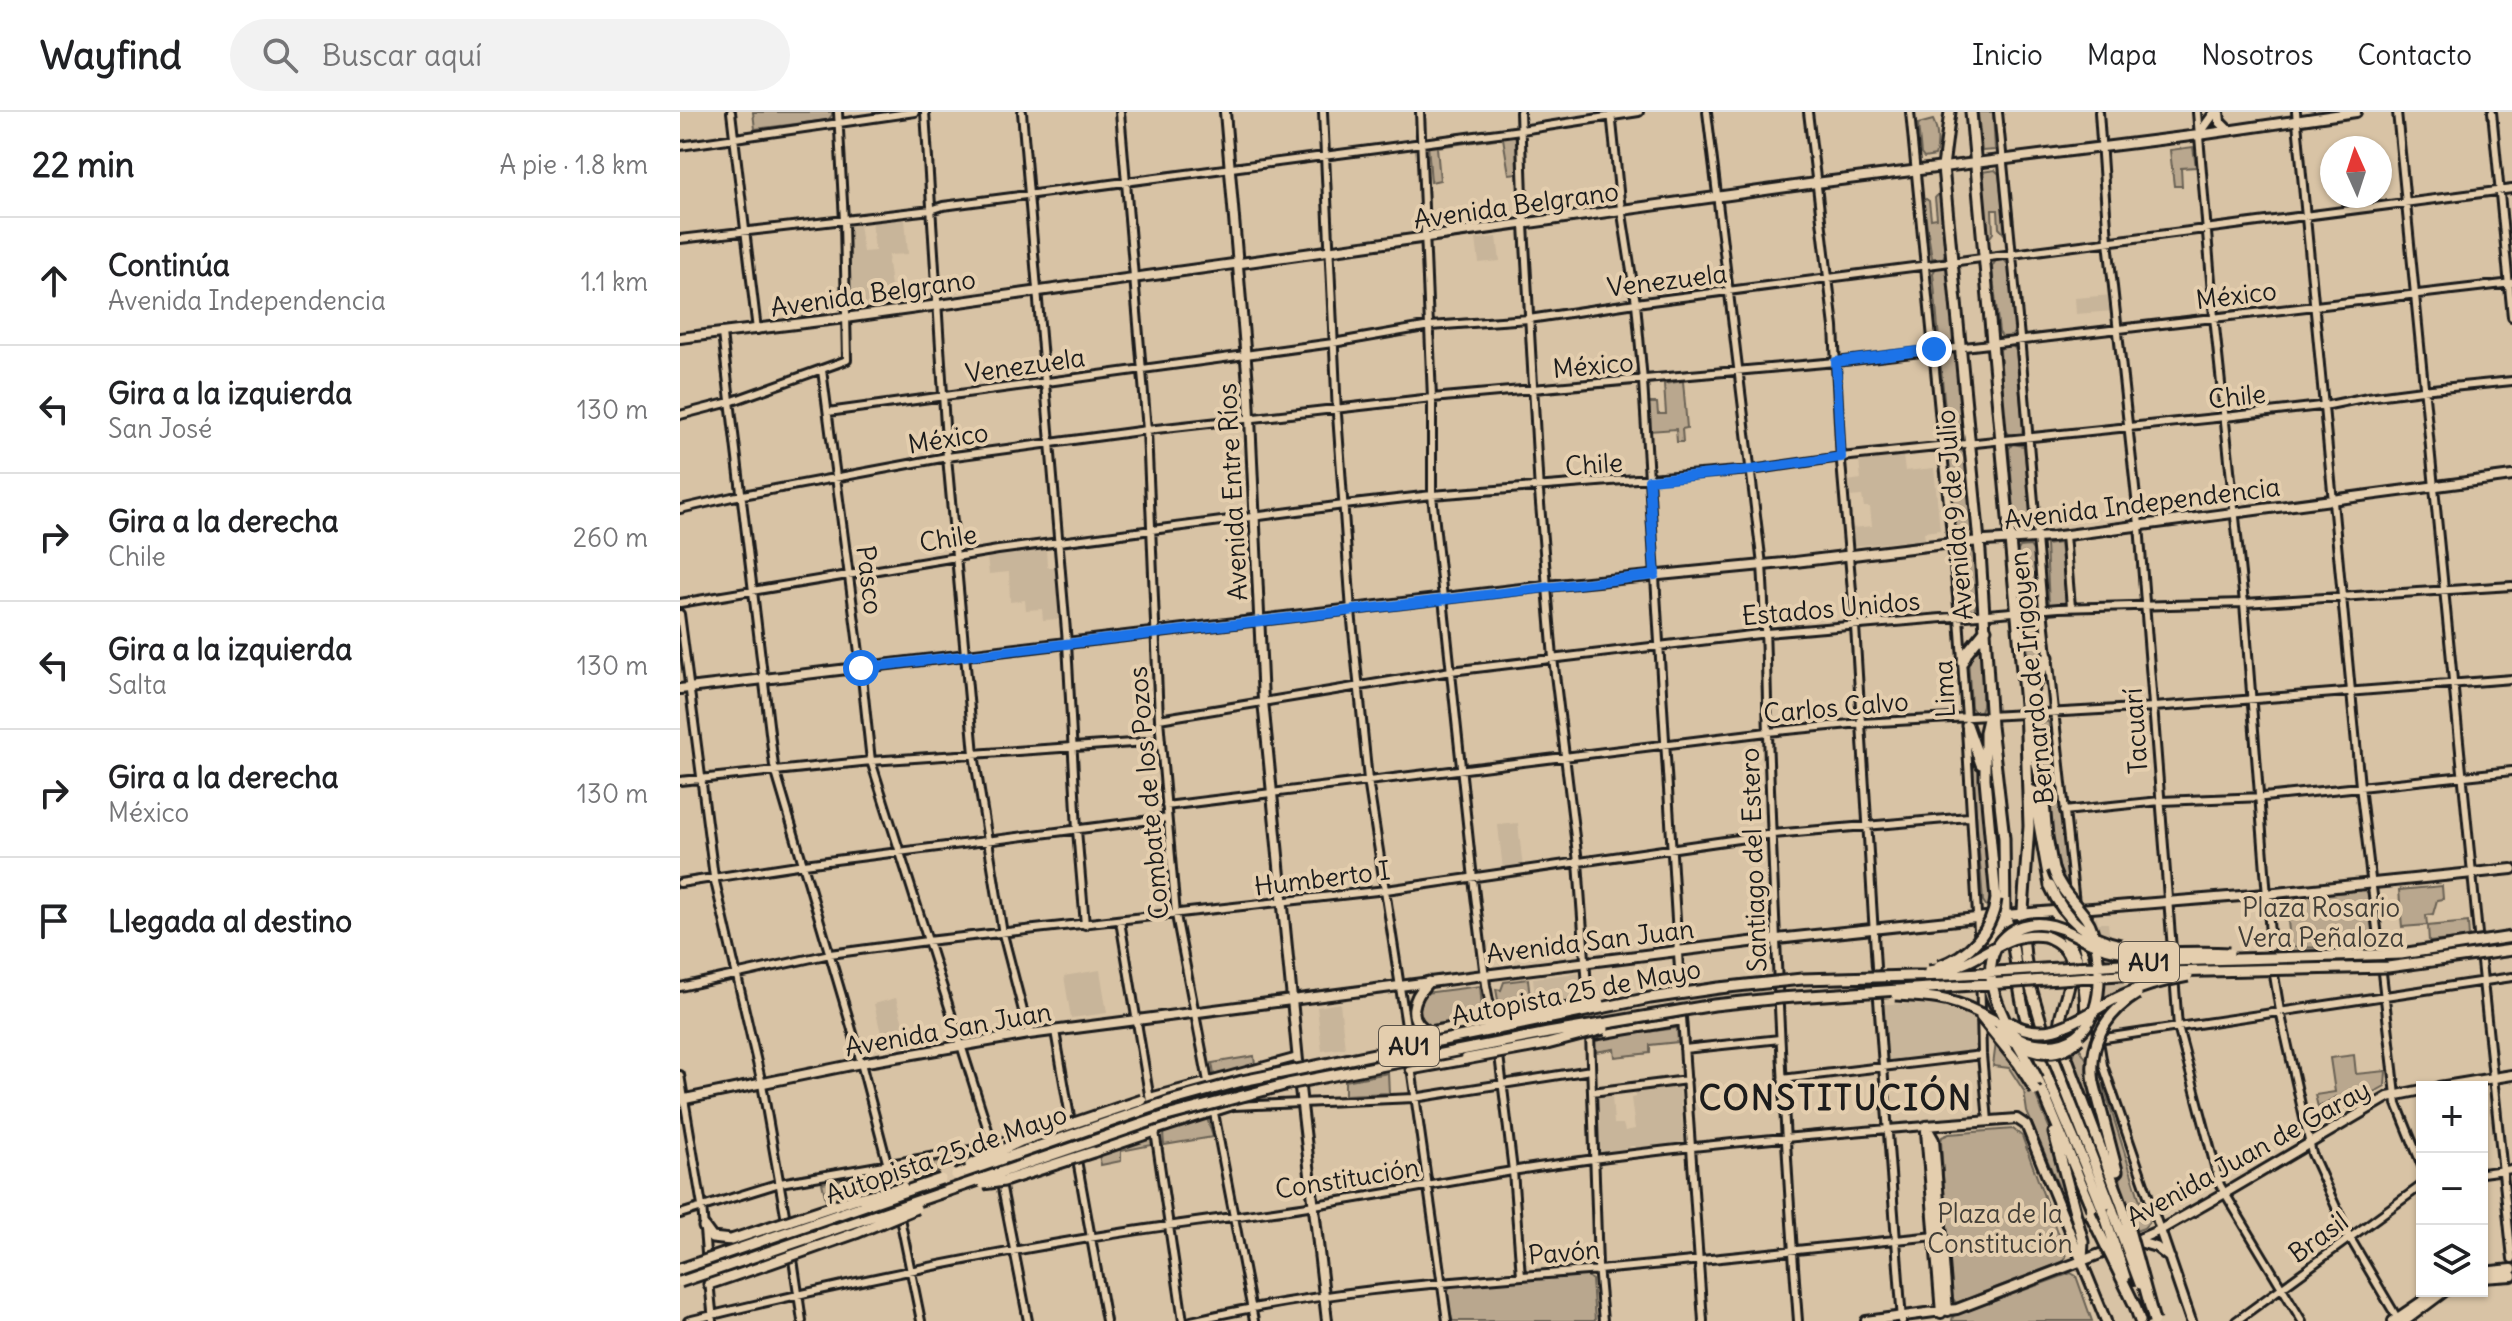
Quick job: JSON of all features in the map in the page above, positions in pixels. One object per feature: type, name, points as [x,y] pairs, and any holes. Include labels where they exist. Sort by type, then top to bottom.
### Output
[{"type":"highway","name":"Avenida 9 de Julio","points":[[1950,112],[1943,167],[1979,542],[1990,716],[2004,838],[2005,915]]},
{"type":"highway","name":"Avenida 9 de Julio","points":[[1971,112],[2025,710],[2029,826],[2024,946],[2032,994],[2047,1042],[2087,1140],[2104,1211]]},
{"type":"highway","points":[[1963,661],[1986,629]]},
{"type":"highway","points":[[1841,993],[1951,1000],[1997,1022],[2018,1038],[2044,1044],[2065,1041],[2088,1025],[2097,1005],[2098,980],[2092,932],[2061,889],[2055,874],[2047,837],[2043,791],[2025,710],[2048,657]]},
{"type":"highway","points":[[1916,972],[1948,963],[1970,948],[1989,924],[1996,899],[1985,779],[1985,732],[1990,716]]},
{"type":"highway","points":[[1966,721],[1985,779]]},
{"type":"highway","points":[[2027,757],[2050,886],[2065,912],[2087,933],[2114,944],[2168,951]]},
{"type":"highway","points":[[1978,1014],[2013,1042],[2032,1051],[2059,1051],[2079,1039],[2086,1013],[2079,963],[2055,912]]},
{"type":"highway","points":[[2005,915],[1988,953],[1985,981],[2004,1018],[2032,1031],[2066,1027],[2119,997],[2158,983],[2231,970]]},
{"type":"highway","points":[[2005,915],[2027,1023],[2104,1211],[2140,1321]]},
{"type":"highway","points":[[2154,1321],[2104,1211],[1997,1002],[1990,982],[1991,958],[2002,938],[2019,927],[2042,923],[2105,948],[2132,952],[2272,952]]},
{"type":"highway","points":[[1873,972],[1916,972],[1958,966],[2013,938],[2027,935],[2045,936],[2060,944],[2071,962],[2071,981],[2058,1023],[2059,1037],[2118,1191]]},
{"type":"highway","name":"Autopista 25 de Mayo","points":[[680,1269],[1170,1101],[1242,1081],[1650,998],[1873,972],[1948,975],[2272,952],[2401,954],[2512,937]]},
{"type":"highway","name":"Autopista 25 de Mayo","points":[[680,1282],[1163,1117],[1245,1094],[1654,1014],[1841,993],[2231,970],[2374,968],[2512,950]]},
{"type":"highway","points":[[1980,965],[1988,953]]},
{"type":"highway","points":[[1428,982],[1415,998],[1414,1007],[1417,1022],[1429,1032]]},
{"type":"highway","points":[[2104,1211],[2118,1191],[2117,1172],[2094,1083],[2093,1052],[2105,1024],[2123,1003],[2158,983]]},
{"type":"highway","points":[[1408,1038],[1572,1006],[1650,998]]},
{"type":"highway","points":[[1411,1068],[1547,1044],[1654,1014]]},
{"type":"highway","points":[[1978,1014],[2012,1054],[2036,1091],[2052,1126],[2104,1211],[2114,1265],[2135,1306]]},
{"type":"highway","points":[[956,1175],[985,1156],[1021,1141],[1147,1099]]},
{"type":"highway","points":[[2052,1126],[2083,1242],[2082,1260]]},
{"type":"highway","points":[[960,1187],[1004,1181],[1155,1129]]},
{"type":"highway","points":[[704,1227],[712,1238],[731,1240],[871,1194],[941,1179]]},
{"type":"highway","points":[[709,1283],[856,1233],[946,1192]]},
{"type":"main road","name":"Avenida Entre Ríos","points":[[1225,112],[1246,353],[1263,701],[1298,1059]]},
{"type":"main road","points":[[2199,135],[2217,112]]},
{"type":"main road","points":[[2217,112],[2220,122],[2228,130]]},
{"type":"main road","name":"Avenida Belgrano","points":[[680,338],[1622,212],[1816,183],[2199,135],[2296,116],[2356,112]]},
{"type":"main road","name":"Avenida Independencia","points":[[685,688],[1546,586],[1952,543],[2065,535],[2512,476]]},
{"type":"main road","name":"Avenida San Juan","points":[[682,1100],[960,1045],[1196,1011],[1777,939],[2512,869]]},
{"type":"main road","points":[[2475,1081],[2512,1075]]},
{"type":"main road","points":[[1300,1088],[1327,1321]]},
{"type":"main road","name":"Avenida Juan de Garay","points":[[1866,1321],[1944,1315],[2136,1241],[2395,1094],[2416,1091]]},
{"type":"main road","name":"Constitución","points":[[1926,1126],[2019,1120],[2028,1128],[2082,1260]]},
{"type":"main road","points":[[1934,1140],[1943,1125]]},
{"type":"main road","points":[[1926,1126],[1934,1140],[1944,1315]]},
{"type":"main road","points":[[1926,1126],[1938,1235]]},
{"type":"main road","points":[[2160,1230],[2191,1321]]},
{"type":"main road","points":[[2136,1241],[2156,1247],[2171,1258]]},
{"type":"main road","points":[[2082,1260],[2106,1321]]},
{"type":"main road","points":[[2488,1274],[2512,1269]]},
{"type":"main road","points":[[2488,1275],[2512,1276]]},
{"type":"main road","points":[[2399,1320],[2429,1297]]},
{"type":"main road","points":[[2399,1320],[2435,1297]]},
{"type":"street","points":[[731,112],[757,330]]},
{"type":"street","points":[[680,415],[730,402],[846,362],[844,221],[838,112]]},
{"type":"street","points":[[680,146],[915,112]]},
{"type":"street","points":[[925,112],[947,457],[974,754],[1003,934],[1029,1034]]},
{"type":"street","points":[[1022,112],[1067,643],[1085,925]]},
{"type":"street","name":"Combate de los Pozos","points":[[1120,112],[1147,430],[1159,719],[1176,915],[1254,1321]]},
{"type":"street","points":[[1323,112],[1333,343],[1351,611],[1368,780],[1408,1038]]},
{"type":"street","points":[[1420,112],[1430,326],[1432,495],[1484,975],[1492,1017]]},
{"type":"street","points":[[1520,112],[1546,586],[1578,862],[1588,1001]]},
{"type":"street","points":[[680,239],[931,210],[1029,194],[1639,112]]},
{"type":"street","name":"Santiago del Estero","points":[[1707,112],[1762,565],[1767,633],[1767,732],[1780,1039],[1798,1321]]},
{"type":"street","points":[[1808,112],[1836,362],[1861,723],[1873,972]]},
{"type":"street","name":"Lima","points":[[1910,112],[1963,661],[1969,817],[1988,1121]]},
{"type":"street","name":"Bernardo de Irigoyen","points":[[1998,112],[2043,609],[2075,910],[2103,1065],[2160,1230]]},
{"type":"street","name":"Tacuarí","points":[[2099,112],[2108,241],[2139,525],[2178,1027],[2220,1185],[2302,1321]]},
{"type":"street","points":[[2197,112],[2214,317],[2244,603],[2272,952]]},
{"type":"street","points":[[2397,112],[2478,934]]},
{"type":"street","points":[[2492,112],[2512,317]]},
{"type":"street","points":[[1611,114],[1643,381],[1680,985]]},
{"type":"street","points":[[2296,116],[2360,786],[2379,946]]},
{"type":"street","name":"Venezuela","points":[[828,412],[1333,343],[1430,326],[1529,319],[1828,280],[1926,264],[2512,189]]},
{"type":"street","name":"México","points":[[680,509],[947,457],[1147,430],[1432,398],[1836,362],[2510,283]]},
{"type":"street","points":[[722,334],[751,590],[776,771],[893,1185]]},
{"type":"street","name":"Pasco","points":[[822,370],[871,761],[994,1147]]},
{"type":"street","name":"Chile","points":[[680,603],[956,557],[1344,505],[1432,495],[1751,470],[1841,457],[2324,406],[2422,390],[2512,381]]},
{"type":"street","name":"Bernardo de Irigoyen","points":[[2065,535],[2071,607]]},
{"type":"street","name":"Estados Unidos","points":[[1159,719],[1451,671],[1767,633],[2071,607],[2244,603],[2512,586]]},
{"type":"street","points":[[680,614],[685,688],[714,877],[762,1084],[786,1220]]},
{"type":"street","name":"Carlos Calvo","points":[[1166,806],[1666,743],[1861,723],[1966,721],[2025,710],[2054,714],[2512,679]]},
{"type":"street","points":[[680,781],[871,761],[1161,741]]},
{"type":"street","points":[[2064,811],[2160,801],[2259,796],[2512,771]]},
{"type":"street","name":"Humberto I","points":[[680,987],[830,954],[927,941],[1283,903],[1473,879],[1773,834],[1969,817]]},
{"type":"street","points":[[680,883],[804,864],[1167,818]]},
{"type":"street","points":[[1120,921],[1138,1019],[1147,1099],[1207,1080],[1298,1059]]},
{"type":"street","points":[[2481,962],[2512,1259]]},
{"type":"street","points":[[2382,973],[2395,1094],[2417,1153]]},
{"type":"street","points":[[2274,975],[2310,1144],[2350,1238],[2399,1320]]},
{"type":"street","points":[[2098,1039],[2512,977]]},
{"type":"street","points":[[1878,999],[1902,1319]]},
{"type":"street","points":[[1601,1321],[1595,1270],[1590,1035],[1682,1019],[1703,1321]]},
{"type":"street","points":[[680,1214],[780,1183],[994,1147],[1070,1117],[1055,1031]]},
{"type":"street","points":[[1684,1049],[1780,1039]]},
{"type":"street","points":[[1499,1055],[1513,1171],[1521,1276]]},
{"type":"street","points":[[1782,1079],[1982,1055]]},
{"type":"street","points":[[1411,1068],[1447,1321]]},
{"type":"street","points":[[1183,1321],[1155,1129],[1233,1106],[1414,1098],[1591,1070]]},
{"type":"street","points":[[680,1075],[702,1206],[706,1253]]},
{"type":"street","points":[[1592,1092],[1687,1080]]},
{"type":"street","name":"Constitución","points":[[688,1321],[712,1318],[798,1294],[910,1269],[1090,1237],[1314,1205],[1513,1171],[1691,1147],[1926,1126]]},
{"type":"street","points":[[1077,1160],[1106,1321]]},
{"type":"street","points":[[2488,1172],[2512,1169]]},
{"type":"street","points":[[1001,1183],[1028,1321]]},
{"type":"street","name":"Brasil","points":[[2236,1321],[2416,1189]]},
{"type":"street","points":[[900,1218],[921,1321]]},
{"type":"street","name":"Pavón","points":[[1191,1321],[1324,1295],[1441,1281],[1595,1270],[1938,1235]]},
{"type":"street","points":[[793,1259],[802,1321]]},
{"type":"street","points":[[709,1283],[712,1318]]},
{"type":"shaded area","points":[[905,219],[908,254],[889,255],[888,262],[891,287],[904,285],[905,299],[850,303],[849,228],[852,223],[859,224],[863,252],[875,251],[872,222]]},
{"type":"shaded area","points":[[1497,237],[1500,261],[1479,263],[1476,239]]},
{"type":"shaded area","points":[[2112,295],[2113,311],[2076,314],[2075,298]]},
{"type":"shaded area","points":[[1903,456],[1905,471],[1934,468],[1940,530],[1924,532],[1925,539],[1854,546],[1852,528],[1872,526],[1870,507],[1864,507],[1862,496],[1849,497],[1848,481],[1861,479],[1859,460]]},
{"type":"shaded area","points":[[1046,548],[1047,567],[1055,567],[1059,619],[1043,620],[1042,609],[1026,610],[1025,600],[1010,602],[1009,572],[989,574],[987,557]]},
{"type":"shaded area","points":[[1518,823],[1523,868],[1503,870],[1498,825]]},
{"type":"shaded area","points":[[2097,917],[2098,923],[2108,923],[2109,933],[2125,940],[2128,980],[2124,980],[2125,1000],[2103,1019],[2091,933],[2091,918]]},
{"type":"shaded area","points":[[1100,970],[1107,1013],[1071,1018],[1064,976]]},
{"type":"shaded area","points":[[1579,973],[1582,1002],[1536,1007],[1533,978]]},
{"type":"shaded area","points":[[896,998],[908,1042],[884,1046],[874,1004]]},
{"type":"shaded area","points":[[1340,1003],[1345,1048],[1322,1051],[1317,1007]]},
{"type":"shaded area","points":[[1940,1003],[1975,1018],[1980,1051],[1889,1062],[1884,1004]]},
{"type":"shaded area","points":[[1680,1089],[1684,1142],[1600,1151],[1598,1099],[1601,1096],[1612,1095],[1614,1124],[1623,1124],[1625,1131],[1635,1129],[1631,1098],[1635,1097],[1635,1092]]},
{"type":"green space","points":[[753,112],[832,112],[832,115],[828,120],[755,129]]},
{"type":"green space","points":[[1978,112],[1993,112],[1995,150],[1982,151]]},
{"type":"green space","points":[[1933,120],[1937,133],[1936,152],[1935,156],[1924,158],[1918,124]]},
{"type":"green space","points":[[1506,134],[1517,137],[1518,173],[1509,174],[1503,138],[1437,147],[1440,180],[1431,182],[1428,144]]},
{"type":"green space","points":[[2193,147],[2196,167],[2181,168],[2182,186],[2174,186],[2170,150]]},
{"type":"green space","points":[[1995,170],[1999,174],[2006,236],[1999,228],[1998,210],[1992,210],[1993,233],[1988,240],[1981,177],[1982,172]]},
{"type":"green space","points":[[1940,192],[1946,252],[1943,258],[1932,258],[1923,201],[1929,201],[1931,219],[1937,218],[1935,198]]},
{"type":"green space","points":[[2003,259],[2009,265],[2015,330],[2012,336],[2002,337],[1992,267],[1996,260]]},
{"type":"green space","points":[[1944,266],[1948,271],[1954,337],[1953,342],[1942,343],[1939,339],[1933,273],[1936,268]]},
{"type":"green space","points":[[2013,345],[2023,428],[2022,433],[2010,435],[2005,430],[2000,350],[2003,346]]},
{"type":"green space","points":[[1952,352],[1957,357],[1963,434],[1960,440],[1952,441],[1948,437],[1940,359],[1944,353]]},
{"type":"green space","points":[[1683,381],[1687,428],[1682,429],[1683,442],[1677,442],[1676,429],[1649,431],[1648,403],[1657,403],[1658,414],[1666,414],[1664,384]]},
{"type":"green space","points":[[2012,444],[2024,446],[2032,524],[2027,529],[2020,529],[2015,523],[2009,449]]},
{"type":"green space","points":[[1961,450],[1966,455],[1973,526],[1970,531],[1960,532],[1955,527],[1948,457],[1952,451]]},
{"type":"green space","points":[[2060,543],[2067,604],[2049,605],[2046,545]]},
{"type":"green space","points":[[2030,546],[2034,552],[2036,599],[2032,605],[2024,605],[2017,552],[2020,547]]},
{"type":"green space","points":[[1969,549],[1974,554],[1978,602],[1974,610],[1966,610],[1962,605],[1957,557],[1961,550]]},
{"type":"green space","points":[[2035,617],[2044,662],[2033,683],[2023,623]]},
{"type":"green space","points":[[1982,643],[1982,705],[1980,711],[1974,711],[1971,707],[1968,656]]},
{"type":"green space","points":[[2047,721],[2070,893],[2055,855],[2047,811],[2040,724]]},
{"type":"green space","points":[[1970,738],[1979,773],[1994,888],[1992,906],[1987,907],[1983,901]]},
{"type":"green space","points":[[2442,886],[2443,899],[2437,900],[2433,914],[2426,915],[2427,925],[2402,927],[2399,890]]},
{"type":"green space","name":"Plaza Rosario Vera Peñaloza","points":[[2365,890],[2370,895],[2375,942],[2336,943],[2336,948],[2273,947],[2272,942],[2290,941],[2287,911],[2273,911],[2273,900]]},
{"type":"green space","points":[[2468,922],[2469,938],[2429,942],[2428,926]]},
{"type":"green space","points":[[1528,979],[1531,1008],[1513,1011],[1512,1005],[1499,1006],[1496,989],[1501,990],[1504,982]]},
{"type":"green space","points":[[1480,986],[1486,1017],[1432,1028],[1418,1018],[1416,1000],[1425,993]]},
{"type":"green space","points":[[1677,1028],[1678,1042],[1650,1045],[1650,1053],[1615,1057],[1614,1049],[1595,1052],[1595,1039]]},
{"type":"green space","points":[[1996,1042],[2034,1091],[2054,1139],[2074,1223],[2027,1112],[2024,1091],[2009,1068],[1993,1066]]},
{"type":"green space","points":[[2079,1047],[2104,1088],[2141,1204],[2151,1220],[2144,1228],[2133,1232],[2121,1188],[2120,1172],[2072,1063]]},
{"type":"green space","points":[[2354,1055],[2356,1074],[2386,1071],[2385,1086],[2339,1112],[2336,1097],[2318,1107],[2315,1095],[2335,1092],[2330,1058]]},
{"type":"green space","points":[[1254,1056],[1255,1065],[1214,1075],[1212,1063]]},
{"type":"green space","points":[[1388,1073],[1389,1093],[1345,1095],[1345,1081]]},
{"type":"green space","points":[[1207,1118],[1213,1137],[1164,1145],[1163,1133]]},
{"type":"green space","name":"Plaza de la Constitución","points":[[2013,1129],[2022,1136],[2066,1257],[2062,1262],[1956,1303],[1950,1294],[1942,1137]]},
{"type":"green space","points":[[1151,1137],[1152,1145],[1121,1151],[1121,1161],[1101,1165],[1099,1155]]},
{"type":"green space","points":[[988,1154],[913,1181],[910,1167]]},
{"type":"green space","points":[[858,1176],[863,1194],[827,1204],[822,1183]]},
{"type":"green space","name":"Plaza de la Constitución","points":[[2071,1273],[2076,1276],[2092,1321],[1952,1321],[1953,1316]]},
{"type":"green space","points":[[1586,1275],[1592,1280],[1595,1321],[1453,1321],[1449,1313],[1447,1297],[1451,1285]]},
{"type":"tunnel","points":[[1876,967],[1878,995]]},
{"type":"tunnel","points":[[1680,985],[1682,1013]]},
{"type":"tunnel","points":[[786,1220],[793,1259]]},
{"type":"district","name":"CONSTITUCIÓN","points":[[1836,1097]]},
{"type":"route","points":[[861,668],[1655,575],[1649,480],[1841,457],[1836,362],[1934,349]]}]
